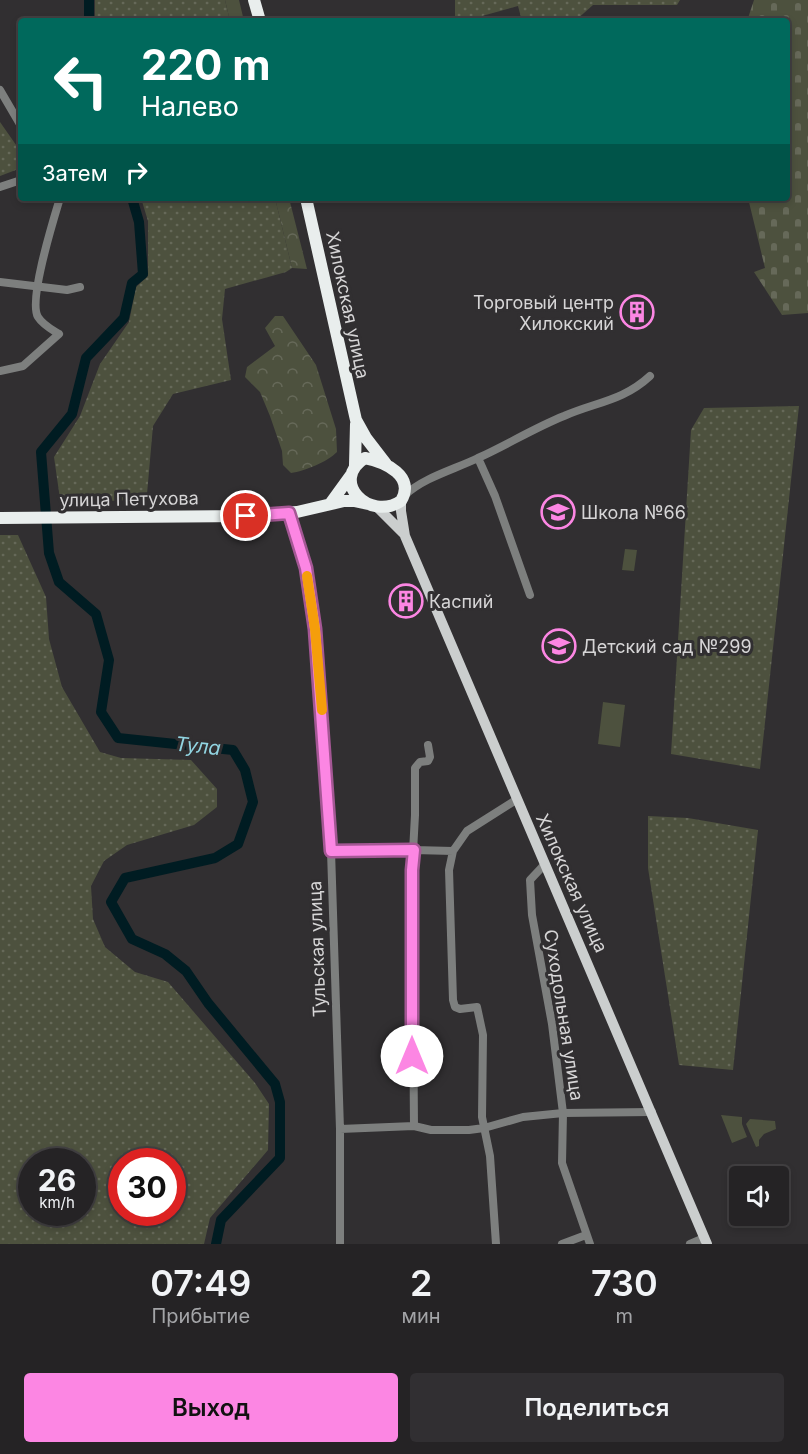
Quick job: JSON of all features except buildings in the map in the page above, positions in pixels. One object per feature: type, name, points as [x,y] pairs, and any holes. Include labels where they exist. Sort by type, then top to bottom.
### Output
[{"type":"highway","points":[[254,0],[259,18]]},
{"type":"highway","name":"Хилокская улица","points":[[307,201],[356,420]]},
{"type":"highway","points":[[356,420],[386,465],[405,483],[403,498],[385,508],[373,506],[354,492],[356,420]]},
{"type":"highway","points":[[330,504],[353,470],[365,458],[386,465]]},
{"type":"highway","name":"улица Петухова","points":[[5,518],[246,516],[289,513],[354,501],[373,506]]},
{"type":"main road","points":[[403,498],[401,511],[405,536]]},
{"type":"main road","points":[[373,506],[405,536]]},
{"type":"main road","name":"Хилокская улица","points":[[405,536],[706,1241]]},
{"type":"street","points":[[0,90],[18,121]]},
{"type":"street","points":[[0,187],[18,181]]},
{"type":"street","points":[[0,371],[23,366],[59,334],[46,326],[36,315],[35,306],[48,241],[59,201]]},
{"type":"street","points":[[0,282],[66,290],[80,286]]},
{"type":"street","points":[[403,498],[419,483],[478,458],[565,415],[604,403],[637,388],[650,376]]},
{"type":"street","points":[[478,458],[495,496],[530,595]]},
{"type":"street","points":[[402,478],[419,483]]},
{"type":"street","name":"Тульская улица","points":[[289,513],[306,568],[315,629],[331,851],[340,1129],[340,1244]]},
{"type":"street","points":[[414,1126],[412,870],[415,768],[420,762],[428,761],[430,758],[428,745]]},
{"type":"street","points":[[496,1244],[490,1156],[482,1117],[483,1035],[477,1007],[460,1009],[455,1007],[453,1000],[449,870],[453,851],[467,831],[516,800]]},
{"type":"street","points":[[331,851],[453,851]]},
{"type":"street","name":"Суходольная улица","points":[[545,864],[530,880],[532,915],[552,1024],[563,1113],[562,1162],[590,1244]]},
{"type":"street","points":[[340,1129],[414,1126],[431,1130],[484,1128],[523,1117],[563,1113],[652,1112]]},
{"type":"street","points":[[562,1244],[586,1235]]},
{"type":"street","points":[[690,1244],[706,1241]]},
{"type":"green space","points":[[95,0],[225,0],[229,18],[95,18]]},
{"type":"green space","points":[[225,0],[239,0],[243,18],[229,18]]},
{"type":"green space","points":[[455,0],[680,0],[677,5],[593,5],[578,18],[521,18],[518,6],[475,18],[455,18]]},
{"type":"green space","points":[[754,0],[808,0],[808,313],[782,315],[754,272],[765,268],[749,201],[790,201],[790,18],[748,18]]},
{"type":"green space","points":[[0,122],[18,148],[18,169],[0,176]]},
{"type":"green space","points":[[142,201],[276,201],[292,268],[286,272],[225,289],[222,319],[231,380],[173,394],[153,426],[147,494],[120,501],[60,499],[54,457],[80,416],[100,364],[129,322],[136,287],[148,276],[148,221]]},
{"type":"green space","points":[[276,201],[290,201],[307,269],[292,268]]},
{"type":"green space","points":[[275,316],[283,316],[316,365],[336,429],[337,452],[316,466],[291,473],[283,465],[282,451],[260,392],[245,377],[247,367],[275,346],[265,328]]},
{"type":"green space","points":[[799,406],[760,769],[671,754],[691,430],[704,408]]},
{"type":"green space","points":[[0,535],[18,535],[46,597],[49,639],[62,687],[100,752],[121,758],[191,760],[217,789],[217,807],[194,825],[127,845],[104,861],[91,886],[93,919],[105,947],[135,972],[168,982],[255,1083],[269,1104],[268,1150],[210,1218],[204,1244],[0,1244]]},
{"type":"green space","points":[[625,549],[637,550],[634,571],[622,570]]},
{"type":"green space","points":[[603,702],[625,705],[620,747],[598,744]]},
{"type":"green space","points":[[648,816],[688,818],[758,830],[733,1070],[679,1065],[648,868]]},
{"type":"green space","points":[[721,1115],[742,1117],[747,1137],[732,1143]]},
{"type":"green space","points":[[750,1119],[775,1121],[776,1129],[764,1134],[759,1140],[759,1146],[756,1147],[746,1124]]},
{"type":"waterway","name":"Тула","points":[[89,0],[89,18]]},
{"type":"waterway","name":"Тула","points":[[133,201],[139,222],[143,274],[132,283],[124,318],[86,358],[72,414],[41,452],[49,553],[59,582],[96,614],[109,660],[101,712],[118,738],[233,750],[245,770],[253,802],[238,844],[215,858],[125,878],[111,902],[132,939],[165,954],[186,971],[208,1003],[275,1084],[280,1102],[280,1158],[221,1220],[216,1244]]},
{"type":"slow traffic","points":[[307,576],[315,629],[322,710]]},
{"type":"place","name":"Торговый центр Хилокский","points":[[637,312]]},
{"type":"place","name":"Школа №66","points":[[558,512]]},
{"type":"place","name":"Каспий","points":[[406,601]]},
{"type":"place","name":"Детский сад №299","points":[[559,646]]},
{"type":"route","points":[[246,516],[289,513],[306,568],[315,629],[331,851],[414,850],[412,870],[412,1056]]}]
